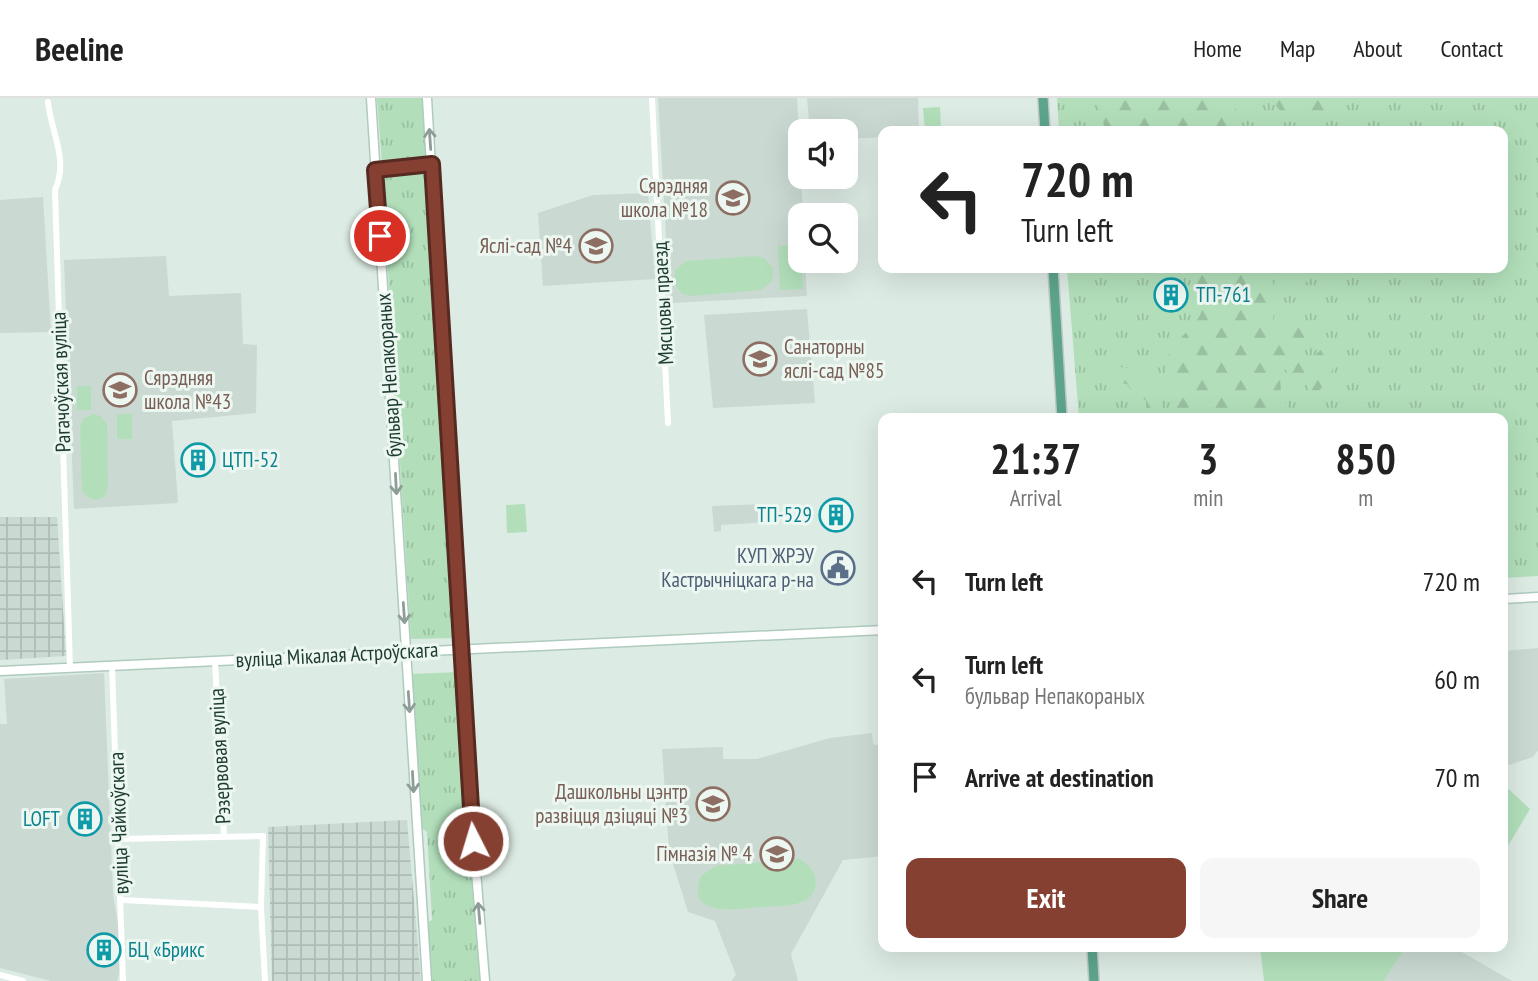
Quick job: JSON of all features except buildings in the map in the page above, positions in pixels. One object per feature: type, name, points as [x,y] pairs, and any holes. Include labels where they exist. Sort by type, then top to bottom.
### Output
[{"type":"main road","name":"бульвар Непакораных","points":[[372,98],[427,981]]},
{"type":"main road","points":[[427,98],[468,789],[485,981]]},
{"type":"main road","points":[[1043,98],[1045,126]]},
{"type":"main road","points":[[375,170],[432,164]]},
{"type":"main road","points":[[1053,273],[1062,413]]},
{"type":"main road","points":[[1508,599],[1538,597]]},
{"type":"main road","name":"вуліца Мікалая Астроўскага","points":[[0,671],[878,630]]},
{"type":"main road","points":[[1092,952],[1094,981]]},
{"type":"street","name":"Мясцовы праезд","points":[[652,98],[668,423]]},
{"type":"street","name":"Рагачоўская вуліца","points":[[48,102],[50,128],[60,147],[61,166],[61,176],[55,190],[70,667]]},
{"type":"street","name":"Рэзервовая вуліца","points":[[215,661],[224,836],[263,836],[261,908],[265,981]]},
{"type":"street","name":"вуліца Чайкоўскага","points":[[112,665],[122,900],[122,981]]},
{"type":"street","points":[[119,839],[224,836]]},
{"type":"street","points":[[122,900],[261,908]]},
{"type":"street","points":[[0,975],[23,981]]},
{"type":"shaded area","name":"Сярэдняя школа №18","points":[[658,98],[797,98],[798,119],[788,119],[788,189],[802,189],[802,203],[788,203],[788,273],[806,273],[807,296],[670,303]]},
{"type":"shaded area","points":[[807,98],[918,98],[919,126],[878,126],[878,137],[858,138],[858,119],[809,119]]},
{"type":"shaded area","name":"Яслі-сад №4","points":[[648,193],[655,279],[543,286],[538,213],[593,195]]},
{"type":"shaded area","points":[[43,197],[51,332],[0,333],[0,200]]},
{"type":"shaded area","name":"Сярэдняя школа №43","points":[[166,256],[169,296],[241,293],[243,344],[257,345],[256,413],[172,421],[178,503],[74,509],[64,260]]},
{"type":"shaded area","name":"Санаторны яслі-сад №85","points":[[807,309],[815,403],[713,408],[704,315]]},
{"type":"shaded area","points":[[765,504],[766,522],[721,525],[721,531],[714,532],[712,506]]},
{"type":"shaded area","points":[[0,517],[57,517],[66,656],[0,660]]},
{"type":"shaded area","points":[[1538,648],[1538,750],[1533,757],[1508,765],[1508,651]]},
{"type":"shaded area","points":[[104,673],[113,893],[119,930],[120,971],[117,981],[51,981],[0,968],[0,724],[7,724],[4,679]]},
{"type":"shaded area","name":"Гімназія № 4","points":[[872,733],[873,744],[878,745],[878,857],[843,860],[791,954],[798,981],[731,981],[736,975],[715,921],[688,912],[669,851],[662,749],[723,747],[723,759],[757,759],[830,738]]},
{"type":"shaded area","points":[[407,820],[421,981],[272,981],[268,827]]},
{"type":"shaded area","points":[[1401,952],[1462,952],[1512,981],[1384,981]]},
{"type":"green space","points":[[377,98],[423,98],[426,158],[382,163]]},
{"type":"green space","points":[[1057,98],[1538,98],[1538,576],[1508,578],[1508,413],[1079,413],[1067,273],[1508,273],[1508,126],[1059,126]]},
{"type":"green space","points":[[1098,98],[1234,98],[1239,126],[1104,126]]},
{"type":"green space","points":[[1279,98],[1327,98],[1331,114],[1326,117],[1289,110],[1294,120],[1289,122],[1274,103]]},
{"type":"green space","points":[[940,107],[941,126],[925,126],[923,108]]},
{"type":"green space","points":[[427,170],[455,638],[411,639],[382,174]]},
{"type":"green space","points":[[778,246],[788,246],[788,273],[802,273],[803,289],[780,290]]},
{"type":"green space","points":[[755,256],[764,258],[773,268],[772,281],[761,290],[691,296],[682,294],[674,283],[675,270],[686,261]]},
{"type":"green space","points":[[1193,273],[1282,273],[1271,278],[1279,297],[1273,318],[1280,329],[1298,322],[1308,336],[1307,346],[1300,352],[1308,365],[1322,373],[1325,370],[1316,354],[1322,349],[1333,363],[1332,378],[1313,396],[1308,395],[1310,387],[1307,383],[1291,384],[1286,370],[1280,369],[1281,398],[1293,413],[1147,413],[1146,400],[1135,397],[1127,384],[1112,382],[1112,368],[1122,367],[1138,372],[1156,391],[1163,409],[1170,408],[1181,394],[1170,383],[1165,363],[1175,345],[1202,310],[1205,296],[1195,289]]},
{"type":"green space","points":[[1287,273],[1314,273],[1309,282],[1293,283]]},
{"type":"green space","points":[[1322,273],[1337,273],[1335,280],[1325,283]]},
{"type":"green space","points":[[77,386],[91,386],[91,410],[77,410]]},
{"type":"green space","points":[[94,414],[107,424],[108,486],[105,496],[95,499],[86,496],[82,490],[80,427],[84,418]]},
{"type":"green space","points":[[117,414],[132,414],[132,439],[117,439]]},
{"type":"green space","points":[[525,504],[527,532],[507,533],[506,505]]},
{"type":"green space","points":[[459,672],[480,981],[431,981],[426,923],[432,920],[427,832],[420,827],[411,674]]},
{"type":"green space","points":[[1508,789],[1530,809],[1508,846]]},
{"type":"green space","points":[[799,859],[814,873],[816,885],[810,897],[804,901],[783,906],[728,909],[707,905],[700,899],[698,890],[701,876],[715,866]]},
{"type":"green space","points":[[1261,952],[1402,952],[1384,981],[1264,981]]},
{"type":"place","name":"Сярэдняя школа №18","points":[[733,198]]},
{"type":"place","name":"Яслі-сад №4","points":[[596,246]]},
{"type":"place","name":"ТП-761","points":[[1171,295]]},
{"type":"place","name":"Санаторны яслі-сад №85","points":[[760,359]]},
{"type":"place","name":"Сярэдняя школа №43","points":[[120,390]]},
{"type":"place","name":"ЦТП-52","points":[[198,460]]},
{"type":"place","name":"ТП-529","points":[[836,515]]},
{"type":"place","name":"КУП ЖРЭУ Кастрычніцкага р-на","points":[[838,568]]},
{"type":"place","name":"Дашкольны цэнтр развіцця дзіцяці №3","points":[[713,804]]},
{"type":"place","name":"LOFT","points":[[85,819]]},
{"type":"place","name":"Гімназія № 4","points":[[777,854]]},
{"type":"place","name":"БЦ «Брикс","points":[[104,950]]},
{"type":"route","points":[[380,236],[375,170],[432,164],[463,712],[473,841]]}]
